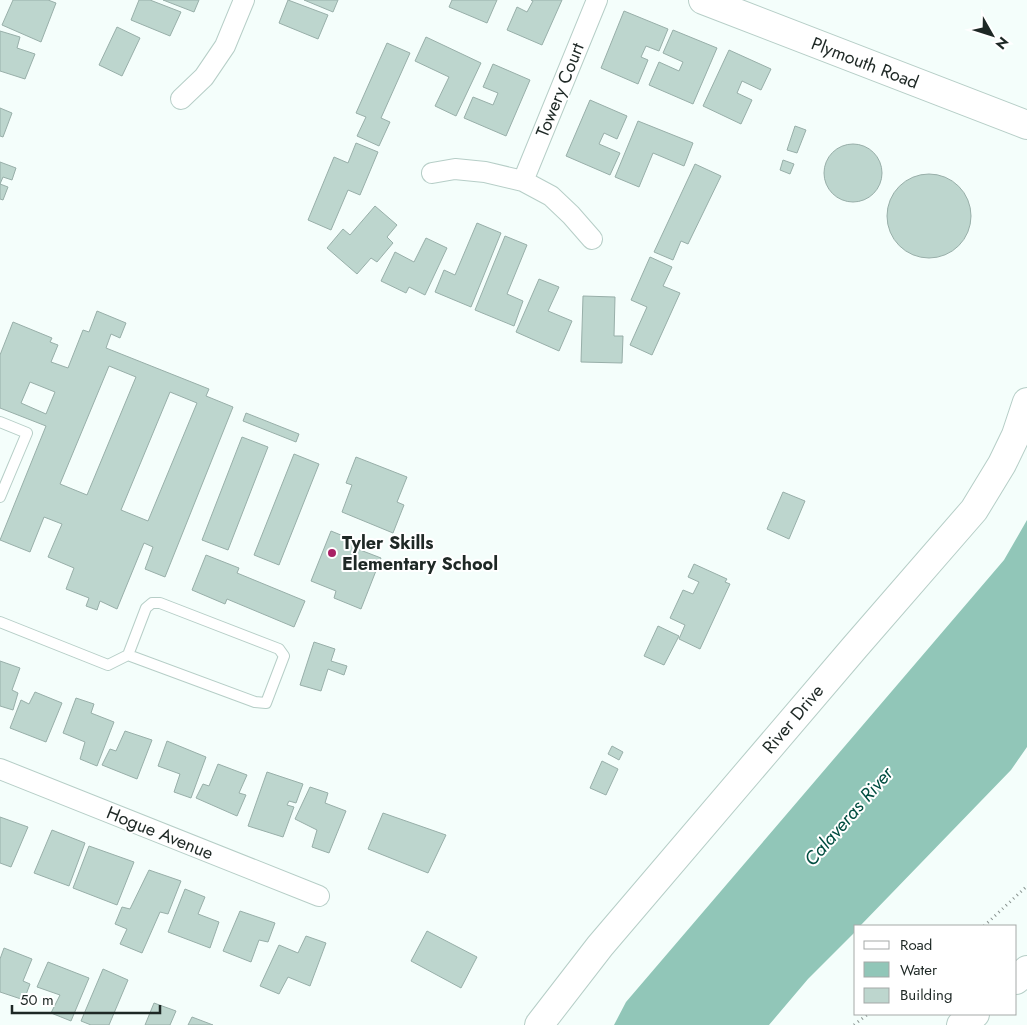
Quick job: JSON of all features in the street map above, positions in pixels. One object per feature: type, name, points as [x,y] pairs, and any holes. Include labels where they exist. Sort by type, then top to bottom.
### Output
[{"type":"street","points":[[181,99],[204,77],[225,46],[244,0]]},
{"type":"street","name":"Towery Court","points":[[523,181],[597,0]]},
{"type":"street","name":"Plymouth Road","points":[[703,0],[1027,125]]},
{"type":"street","points":[[432,173],[455,169],[485,172],[523,181],[551,196],[571,214],[592,239]]},
{"type":"street","name":"River Drive","points":[[539,1025],[619,923],[848,654],[974,510],[1002,464],[1016,435],[1027,402]]},
{"type":"street","name":"Hogue Avenue","points":[[0,769],[319,896]]},
{"type":"street","points":[[1017,979],[1027,970]]},
{"type":"street","points":[[961,1025],[974,1015]]},
{"type":"lane","points":[[0,422],[27,433],[0,497]]},
{"type":"lane","points":[[0,622],[108,665],[128,654],[146,608],[152,603],[160,603],[279,650],[284,656],[266,703],[254,702],[128,654]]},
{"type":"path","points":[[985,925],[1027,886]]},
{"type":"path","points":[[854,1025],[867,1015]]},
{"type":"water","name":"Calaveras River","points":[[1027,520],[1027,747],[1011,770],[861,925],[854,925],[854,933],[808,979],[769,1025],[614,1025],[626,1002],[1004,560]]},
{"type":"building","points":[[13,0],[48,0],[56,3],[41,42],[2,25]]},
{"type":"building","points":[[139,0],[150,0],[181,12],[170,36],[131,20]]},
{"type":"building","points":[[163,0],[199,0],[194,12]]},
{"type":"building","points":[[288,0],[328,15],[318,39],[279,23]]},
{"type":"building","points":[[304,0],[338,0],[333,12]]},
{"type":"building","points":[[452,0],[497,0],[487,23],[449,7]]},
{"type":"building","points":[[531,0],[562,0],[542,45],[507,30],[517,7],[527,12],[533,1]]},
{"type":"building","points":[[624,11],[668,29],[659,51],[646,46],[641,57],[648,60],[638,84],[601,68]]},
{"type":"building","points":[[117,27],[140,38],[122,76],[99,65]]},
{"type":"building","points":[[673,30],[717,48],[693,104],[649,85],[659,62],[679,71],[683,62],[663,53]]},
{"type":"building","points":[[0,31],[20,37],[17,48],[35,54],[25,79],[0,71]]},
{"type":"building","points":[[426,37],[481,63],[456,116],[435,106],[449,77],[415,61]]},
{"type":"building","points":[[387,43],[410,53],[381,118],[390,122],[379,146],[357,136],[366,117],[356,113]]},
{"type":"building","points":[[729,50],[771,69],[761,90],[742,81],[737,93],[752,100],[741,124],[703,106]]},
{"type":"building","points":[[493,64],[530,80],[506,136],[464,118],[473,97],[493,105],[498,93],[483,87]]},
{"type":"building","points":[[590,100],[627,116],[617,139],[604,133],[599,144],[620,153],[610,175],[566,156]]},
{"type":"building","points":[[0,108],[12,113],[3,137],[0,136]]},
{"type":"building","points":[[638,121],[693,143],[684,166],[653,153],[639,187],[615,177]]},
{"type":"building","points":[[795,126],[806,130],[797,153],[787,150]]},
{"type":"building","points":[[356,143],[378,152],[360,195],[348,190],[331,230],[308,220],[334,157],[348,163]]},
{"type":"building","points":[[853,144],[864,146],[874,152],[880,162],[882,173],[880,184],[874,194],[864,200],[853,202],[842,200],[832,194],[826,184],[824,173],[826,162],[832,152],[842,146]]},
{"type":"building","points":[[783,160],[794,164],[790,174],[780,170]]},
{"type":"building","points":[[0,162],[16,168],[12,180],[3,177],[0,184]]},
{"type":"building","points":[[695,164],[721,176],[688,244],[681,241],[673,260],[654,252]]},
{"type":"building","points":[[929,174],[945,177],[959,186],[968,200],[971,216],[968,232],[959,246],[945,255],[929,258],[913,255],[899,246],[890,232],[887,216],[890,200],[899,186],[913,177]]},
{"type":"building","points":[[0,184],[8,187],[3,200],[0,199]]},
{"type":"building","points":[[375,206],[397,225],[387,237],[393,243],[377,262],[371,258],[357,274],[327,248],[343,229],[350,235]]},
{"type":"building","points":[[477,223],[501,233],[471,307],[435,292],[444,270],[455,275]]},
{"type":"building","points":[[505,236],[527,245],[507,294],[523,301],[514,326],[475,310]]},
{"type":"building","points":[[426,238],[447,248],[425,295],[409,287],[406,293],[381,281],[395,252],[414,262]]},
{"type":"building","points":[[650,257],[672,267],[663,286],[680,293],[652,355],[630,345],[647,307],[631,300]]},
{"type":"building","points":[[539,279],[559,287],[548,311],[572,321],[559,351],[516,332]]},
{"type":"building","points":[[583,296],[615,297],[614,336],[623,336],[622,363],[581,362]]},
{"type":"building","points":[[97,311],[126,323],[120,338],[111,334],[106,348],[209,389],[206,396],[233,407],[165,577],[145,569],[153,547],[144,543],[117,609],[100,601],[97,610],[86,606],[89,598],[66,589],[74,568],[48,557],[62,524],[44,517],[30,552],[0,540],[46,426],[0,408],[0,355],[13,322],[52,338],[50,342],[58,345],[51,362],[68,368],[83,330],[89,332]],"holes":[[[109,366],[136,377],[87,495],[60,484]],[[30,382],[55,392],[46,414],[21,403]],[[170,392],[197,403],[148,521],[121,510]]]},
{"type":"building","points":[[246,413],[299,434],[296,442],[243,421]]},
{"type":"building","points":[[242,437],[268,447],[228,550],[202,540]]},
{"type":"building","points":[[294,454],[319,464],[279,565],[254,555]]},
{"type":"building","points":[[356,457],[407,477],[397,502],[404,505],[393,533],[342,512],[352,485],[346,483]]},
{"type":"building","points":[[783,492],[805,501],[789,539],[767,529]]},
{"type":"building","points":[[331,531],[358,542],[355,548],[381,558],[361,609],[334,598],[336,591],[311,581]]},
{"type":"building","points":[[206,555],[239,568],[237,573],[305,601],[294,627],[227,599],[225,604],[192,590]]},
{"type":"building","points":[[694,564],[727,579],[725,582],[730,584],[700,649],[679,639],[685,625],[670,618],[683,590],[693,594],[699,582],[688,577]]},
{"type":"building","points":[[658,626],[679,636],[664,665],[644,656]]},
{"type":"building","points":[[314,642],[335,649],[331,661],[347,666],[344,675],[328,669],[321,691],[300,685]]},
{"type":"building","points":[[0,661],[20,668],[12,690],[18,693],[13,710],[0,706]]},
{"type":"building","points":[[35,692],[62,703],[46,742],[10,728],[21,700],[29,704]]},
{"type":"building","points":[[76,698],[94,704],[91,713],[114,722],[97,766],[80,759],[85,742],[63,733]]},
{"type":"building","points":[[125,731],[152,740],[137,779],[102,765],[110,749],[116,751]]},
{"type":"building","points":[[167,741],[206,757],[191,798],[174,792],[180,774],[158,766]]},
{"type":"building","points":[[612,746],[623,752],[619,760],[608,754]]},
{"type":"building","points":[[602,761],[618,769],[606,795],[590,788]]},
{"type":"building","points":[[218,764],[247,775],[239,793],[246,795],[237,816],[196,798],[203,784],[209,786]]},
{"type":"building","points":[[267,772],[303,784],[296,803],[289,801],[287,805],[294,807],[283,837],[248,826]]},
{"type":"building","points":[[310,787],[328,793],[325,803],[346,811],[329,853],[312,847],[317,830],[295,819]]},
{"type":"building","points":[[383,813],[446,835],[428,873],[368,849]]},
{"type":"building","points":[[0,817],[28,827],[11,867],[0,863]]},
{"type":"building","points":[[52,830],[85,843],[69,886],[34,873]]},
{"type":"building","points":[[89,846],[134,862],[117,905],[73,888]]},
{"type":"building","points":[[149,870],[181,881],[168,914],[160,912],[142,953],[120,944],[127,929],[115,924],[122,907],[130,909]]},
{"type":"building","points":[[185,889],[205,897],[198,914],[219,922],[210,948],[168,932]]},
{"type":"building","points":[[240,911],[275,923],[268,942],[259,940],[251,962],[223,951]]},
{"type":"building","points":[[427,931],[477,957],[461,988],[411,961]]},
{"type":"building","points":[[306,936],[326,943],[310,986],[288,977],[279,994],[260,986],[279,945],[298,953]]},
{"type":"building","points":[[4,948],[32,959],[23,981],[30,984],[24,1000],[0,992],[0,959]]},
{"type":"building","points":[[48,962],[89,978],[71,1021],[51,1013],[60,995],[37,987]]},
{"type":"building","points":[[103,969],[128,980],[109,1025],[91,1025],[81,1021]]},
{"type":"building","points":[[154,1003],[176,1011],[170,1025],[145,1025]]},
{"type":"building","points":[[192,1017],[213,1025],[188,1025]]},
{"type":"place","name":"Tyler Skills Elementary School","points":[[332,553]]}]
